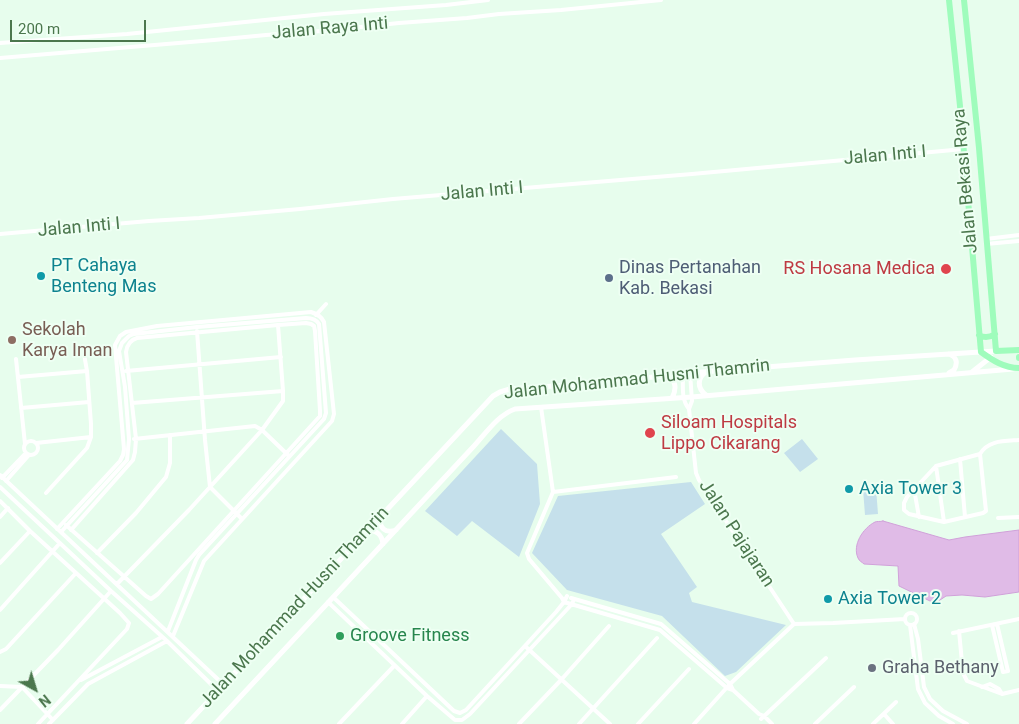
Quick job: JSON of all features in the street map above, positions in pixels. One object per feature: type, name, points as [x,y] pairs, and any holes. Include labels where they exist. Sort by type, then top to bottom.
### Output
[{"type":"main road","name":"Jalan Bekasi Raya","points":[[949,0],[981,352]]},
{"type":"main road","name":"Jalan Bekasi Raya","points":[[964,0],[996,351]]},
{"type":"main road","points":[[979,335],[988,337],[994,334]]},
{"type":"main road","name":"Jalan Mohammad Husni Thamrin","points":[[996,351],[1019,350]]},
{"type":"main road","points":[[981,352],[998,363],[1017,368]]},
{"type":"street","name":"Jalan Raya Inti","points":[[0,43],[127,34],[488,0]]},
{"type":"street","name":"Jalan Raya Inti","points":[[0,58],[661,0]]},
{"type":"street","name":"Jalan Inti I","points":[[0,234],[199,218],[964,149]]},
{"type":"street","points":[[986,241],[1019,235]]},
{"type":"street","points":[[986,241],[1019,241]]},
{"type":"street","points":[[311,324],[313,318],[326,304]]},
{"type":"street","points":[[59,531],[121,460],[124,449],[115,345],[120,336],[126,332],[157,326],[311,312],[322,317],[334,414],[332,421],[204,561],[172,636]]},
{"type":"street","points":[[65,524],[71,530],[146,596],[153,598],[196,556],[288,455],[324,419],[326,413],[319,324],[313,318],[306,318],[132,340],[126,352],[136,439],[133,460],[71,530]]},
{"type":"street","points":[[232,319],[232,324]]},
{"type":"street","points":[[117,584],[262,430],[283,401],[278,323]]},
{"type":"street","points":[[90,497],[127,460],[129,439],[125,387],[119,351],[128,336],[157,331],[232,324],[306,323],[314,326],[320,416],[288,455]]},
{"type":"street","points":[[157,326],[157,331]]},
{"type":"street","points":[[197,327],[204,432],[210,487],[242,519]]},
{"type":"street","points":[[972,372],[996,351]]},
{"type":"street","name":"Jalan Mohammad Husni Thamrin","points":[[187,724],[493,396],[500,392],[510,389],[597,383],[707,371],[996,351]]},
{"type":"street","points":[[947,374],[951,373],[956,367],[955,358],[949,353]]},
{"type":"street","points":[[46,493],[87,448],[91,437],[87,371],[84,354]]},
{"type":"street","points":[[123,371],[281,357]]},
{"type":"street","points":[[16,359],[24,449],[27,454]]},
{"type":"street","name":"Jalan Mohammad Husni Thamrin","points":[[215,724],[503,416],[515,409],[672,398],[1017,368]]},
{"type":"street","points":[[18,377],[87,371]]},
{"type":"street","points":[[706,395],[702,392],[699,383],[700,378],[707,371]]},
{"type":"street","name":"Jalan Pajajaran","points":[[689,409],[692,396],[690,373]]},
{"type":"street","name":"Jalan Pajajaran","points":[[683,374],[684,397],[689,409],[696,473],[699,480],[794,624]]},
{"type":"street","points":[[666,375],[670,377],[675,385],[676,390],[672,398]]},
{"type":"street","points":[[119,387],[125,387]]},
{"type":"street","points":[[132,403],[283,391]]},
{"type":"street","points":[[21,408],[89,402]]},
{"type":"street","points":[[541,407],[553,492],[527,553],[529,559],[564,597],[661,624],[730,684],[733,690],[759,714],[765,724]]},
{"type":"street","points":[[123,439],[255,426],[262,430],[296,461]]},
{"type":"street","points":[[97,553],[136,513],[166,477],[170,463],[170,435]]},
{"type":"street","points":[[25,444],[30,441],[36,443],[91,437]]},
{"type":"street","points":[[980,454],[936,466],[907,497],[903,506],[907,513],[944,522],[983,513],[986,509],[980,454],[982,450],[995,442],[1019,440]]},
{"type":"street","points":[[27,454],[32,455],[38,452],[39,448],[36,443]]},
{"type":"street","points":[[27,454],[3,478],[224,685]]},
{"type":"street","points":[[960,459],[965,517]]},
{"type":"street","points":[[936,466],[944,522]]},
{"type":"street","points":[[116,472],[120,475]]},
{"type":"street","points":[[553,492],[676,476]]},
{"type":"street","points":[[0,487],[167,641],[218,691]]},
{"type":"street","points":[[914,489],[919,517]]},
{"type":"street","points":[[0,501],[128,621],[129,625],[38,724]]},
{"type":"street","points":[[0,517],[8,508]]},
{"type":"street","points":[[29,514],[34,508]]},
{"type":"street","points":[[381,516],[381,527],[385,531],[391,532],[396,529]]},
{"type":"street","points":[[998,518],[1019,517]]},
{"type":"street","points":[[0,563],[30,531]]},
{"type":"street","points":[[367,531],[377,532],[382,539],[382,544]]},
{"type":"street","points":[[0,610],[60,543]]},
{"type":"street","points":[[168,631],[196,556]]},
{"type":"street","points":[[0,652],[6,649],[76,573]]},
{"type":"street","points":[[102,583],[109,576]]},
{"type":"street","points":[[0,710],[111,591]]},
{"type":"street","points":[[333,597],[432,691],[454,711],[460,713],[466,710],[525,646],[564,602],[564,597]]},
{"type":"street","points":[[328,602],[427,696],[455,720],[462,720],[470,714],[530,650],[572,604],[574,599]]},
{"type":"street","points":[[564,602],[660,630],[727,688],[733,690]]},
{"type":"street","points":[[905,619],[906,615],[914,614],[917,617],[917,621],[912,625]]},
{"type":"street","points":[[694,724],[730,684],[794,624],[833,624],[905,619]]},
{"type":"street","points":[[905,619],[906,623],[912,625],[918,639],[924,687],[930,700],[959,723],[966,724]]},
{"type":"street","points":[[953,632],[1019,620]]},
{"type":"street","points":[[995,624],[1008,671],[1003,672],[995,624]]},
{"type":"street","points":[[912,625],[918,688],[925,702],[940,716],[953,724]]},
{"type":"street","points":[[519,724],[610,626]]},
{"type":"street","points":[[959,632],[963,673],[970,682],[982,686],[990,684],[996,687],[1002,694],[1019,690]]},
{"type":"street","points":[[77,683],[162,637]]},
{"type":"street","points":[[579,724],[657,638]]},
{"type":"street","points":[[49,724],[88,684],[167,641]]},
{"type":"street","points":[[525,646],[610,724]]},
{"type":"street","points":[[185,659],[190,653]]},
{"type":"street","points":[[762,718],[826,658]]},
{"type":"street","points":[[339,724],[399,660]]},
{"type":"street","points":[[638,724],[689,669]]},
{"type":"street","points":[[0,686],[22,687],[53,720]]},
{"type":"street","points":[[815,724],[854,687]]},
{"type":"street","points":[[402,724],[432,691]]},
{"type":"street","points":[[873,724],[896,702]]},
{"type":"street","points":[[884,714],[893,724]]},
{"type":"street","points":[[762,718],[772,724]]},
{"type":"shaded area","points":[[501,429],[537,464],[540,504],[519,557],[472,521],[457,536],[425,511]]},
{"type":"shaded area","points":[[802,439],[818,459],[800,472],[784,453]]},
{"type":"shaded area","points":[[691,482],[705,504],[661,534],[697,587],[689,593],[692,602],[786,625],[736,672],[725,676],[662,616],[567,590],[532,553],[558,496]]},
{"type":"shaded area","points":[[876,488],[878,514],[865,515],[863,489]]},
{"type":"shaded area","points":[[883,521],[949,540],[1019,530],[1019,592],[985,597],[946,596],[937,602],[930,601],[899,586],[898,566],[864,564],[858,559],[856,548],[860,537],[866,528],[875,522]]},
{"type":"place","name":"RS Hosana Medica","points":[[946,269]]},
{"type":"place","name":"PT Cahaya Benteng Mas","points":[[41,276]]},
{"type":"place","name":"Dinas Pertanahan Kab. Bekasi","points":[[609,278]]},
{"type":"place","name":"Sekolah Karya Iman","points":[[12,340]]},
{"type":"place","name":"Siloam Hospitals Lippo Cikarang","points":[[650,433]]},
{"type":"place","name":"Axia Tower 3","points":[[849,489]]},
{"type":"place","name":"Axia Tower 2","points":[[828,599]]},
{"type":"place","name":"Groove Fitness","points":[[340,636]]},
{"type":"place","name":"Graha Bethany","points":[[872,668]]}]
